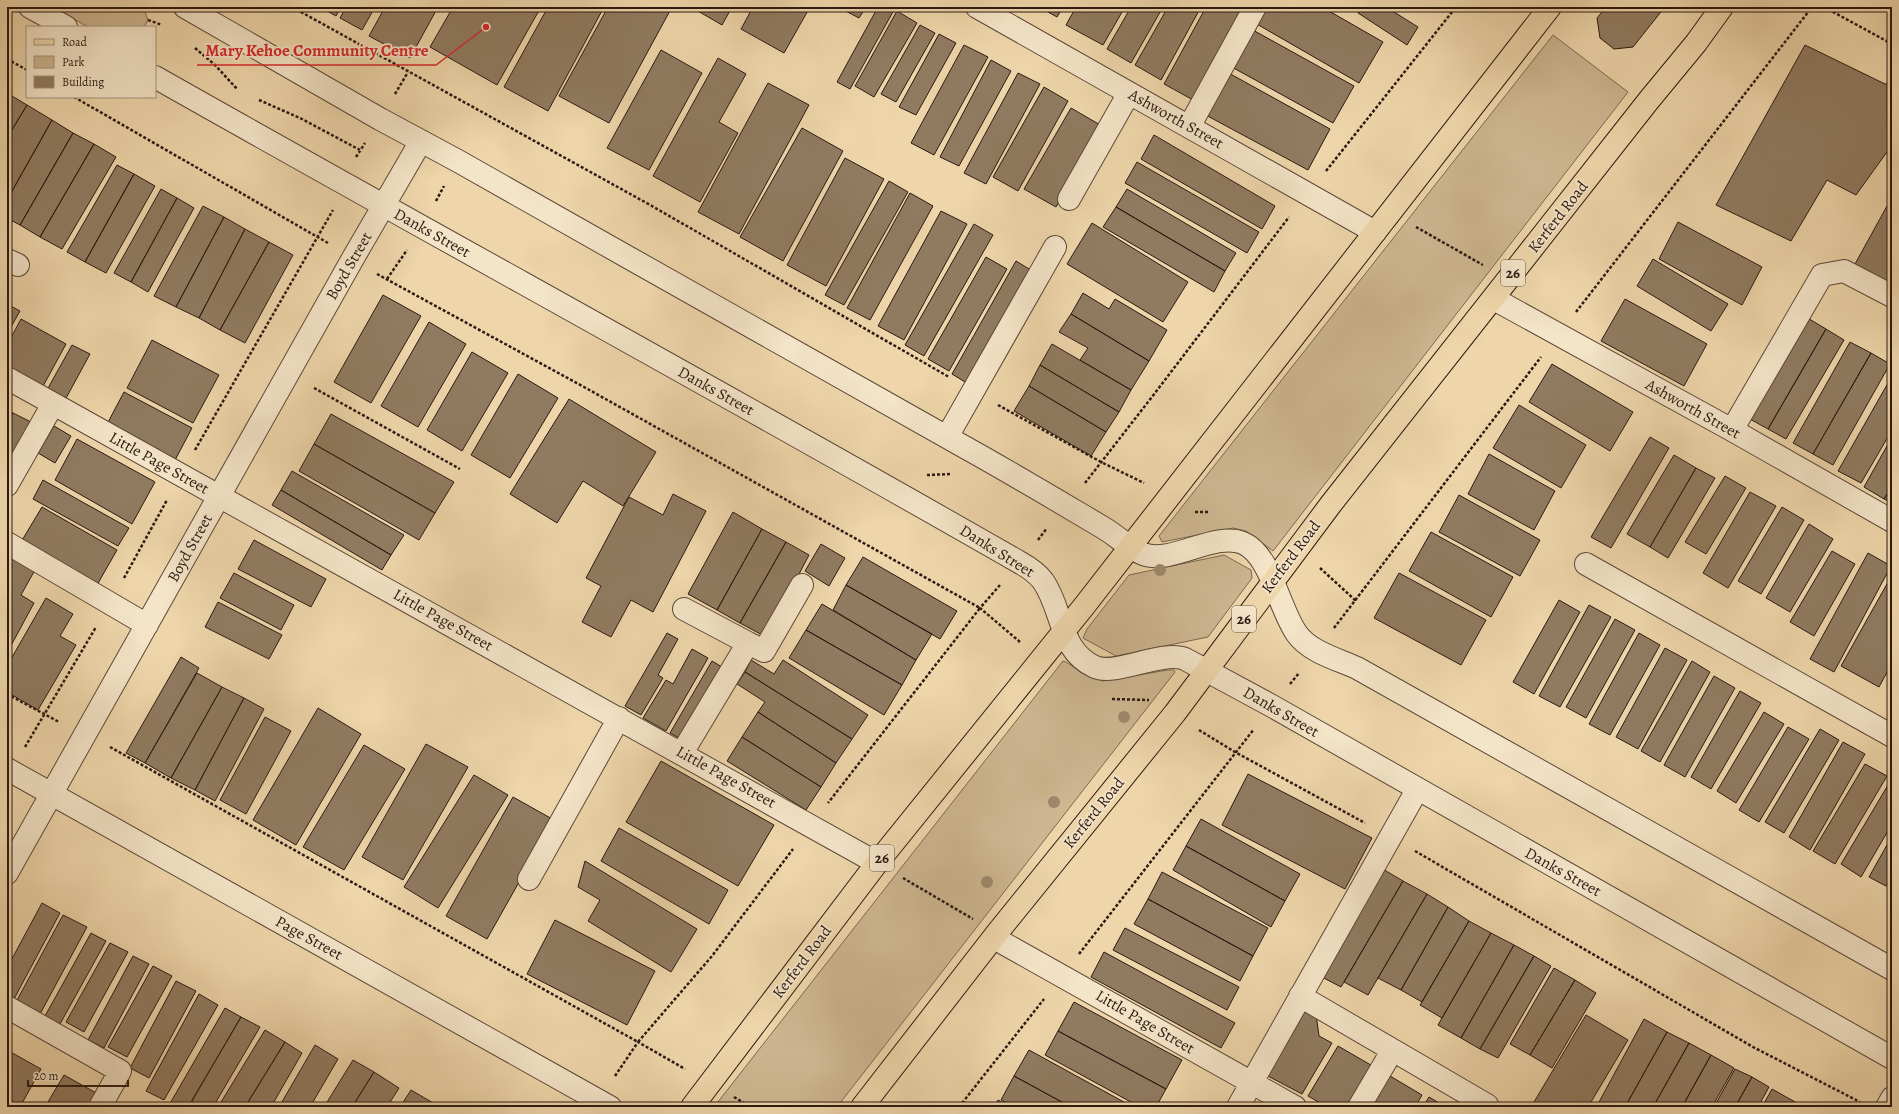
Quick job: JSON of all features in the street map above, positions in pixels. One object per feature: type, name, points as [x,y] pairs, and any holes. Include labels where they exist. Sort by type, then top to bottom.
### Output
[{"type":"main road","name":"Kerferd Road","points":[[692,1107],[711,1084],[877,863],[1063,630],[1085,605],[1130,545],[1550,7]]},
{"type":"main road","name":"Kerferd Road","points":[[862,1107],[996,935],[1175,713],[1271,582],[1644,106],[1696,43],[1722,7]]},
{"type":"street","points":[[30,7],[64,26]]},
{"type":"street","points":[[185,7],[947,437],[1066,506],[1142,553],[1154,556],[1225,541],[1239,542],[1253,549],[1259,556],[1297,634],[1317,650],[1357,668],[1892,969]]},
{"type":"street","name":"Ashworth Street","points":[[977,7],[1375,232]]},
{"type":"street","points":[[1189,127],[1255,7]]},
{"type":"street","name":"Danks Street","points":[[156,78],[384,207],[870,476],[1019,562],[1033,571],[1043,581],[1050,593],[1063,630],[1076,652],[1089,663],[1099,668],[1106,669],[1176,656],[1206,670],[1892,1058]]},
{"type":"street","points":[[1069,199],[1129,93]]},
{"type":"street","name":"Boyd Street","points":[[7,873],[352,260],[421,141]]},
{"type":"street","points":[[947,437],[1055,247]]},
{"type":"street","points":[[1732,430],[1822,275],[1844,271],[1892,296]]},
{"type":"street","name":"Ashworth Street","points":[[1494,299],[1732,430],[1892,521]]},
{"type":"street","name":"Little Page Street","points":[[7,378],[877,863]]},
{"type":"street","points":[[7,485],[53,404]]},
{"type":"street","points":[[7,542],[147,624]]},
{"type":"street","points":[[1586,564],[1892,736]]},
{"type":"street","points":[[684,609],[764,651],[802,585]]},
{"type":"street","points":[[682,753],[748,643]]},
{"type":"street","points":[[529,879],[619,718]]},
{"type":"street","name":"Page Street","points":[[7,769],[610,1107]]},
{"type":"street","points":[[1238,1107],[1417,790]]},
{"type":"street","name":"Little Page Street","points":[[996,935],[1062,975],[1295,1107]]},
{"type":"street","points":[[1300,996],[1487,1106]]},
{"type":"street","points":[[7,1007],[120,1071],[100,1107]]},
{"type":"street","points":[[1359,1107],[1392,1051]]},
{"type":"street","points":[[1887,1107],[1892,1098]]},
{"type":"path","points":[[292,7],[652,206],[973,391],[1101,462]]},
{"type":"path","points":[[638,1042],[712,956],[811,825],[980,608],[1066,506],[1155,394],[1307,193],[1456,7]]},
{"type":"path","points":[[959,1107],[1235,752],[1317,650],[1812,7]]},
{"type":"path","points":[[1824,7],[1892,44]]},
{"type":"path","points":[[148,20],[166,26]]},
{"type":"path","points":[[193,47],[215,65],[242,93]]},
{"type":"path","points":[[7,59],[26,69]]},
{"type":"path","points":[[76,98],[318,236],[352,260],[584,387],[980,608],[1040,659]]},
{"type":"path","points":[[255,99],[300,118],[360,150]]},
{"type":"path","points":[[1390,212],[1508,280]]},
{"type":"path","points":[[288,374],[460,469]]},
{"type":"path","points":[[924,475],[956,474]]},
{"type":"path","points":[[7,694],[45,715],[85,734],[711,1084]]},
{"type":"path","points":[[1175,713],[1235,752],[1390,837],[1746,1043],[1862,1104]]},
{"type":"path","points":[[877,863],[996,935]]},
{"type":"green space","points":[[53,7],[143,7],[148,20],[145,26],[86,26]]},
{"type":"green space","points":[[1553,35],[1628,92],[1273,551],[1246,531],[1233,528],[1162,542],[1159,536]]},
{"type":"green space","points":[[1224,555],[1251,570],[1252,578],[1208,637],[1116,656],[1083,638],[1087,629],[1129,575]]},
{"type":"green space","points":[[1063,661],[1086,675],[1103,681],[1168,670],[1174,670],[1175,672],[837,1107],[714,1107]]},
{"type":"building","points":[[320,7],[341,7],[336,16]]},
{"type":"building","points":[[346,7],[375,7],[362,30],[340,18]]},
{"type":"building","points":[[385,7],[438,7],[410,58],[369,36]]},
{"type":"building","points":[[453,7],[541,7],[497,85],[430,47]]},
{"type":"building","points":[[548,7],[604,7],[548,111],[504,87]]},
{"type":"building","points":[[608,7],[672,7],[609,123],[559,96]]},
{"type":"building","points":[[691,7],[732,7],[722,25]]},
{"type":"building","points":[[753,7],[810,7],[784,53],[741,29]]},
{"type":"building","points":[[838,7],[866,7],[859,18]]},
{"type":"building","points":[[878,7],[889,7],[894,10],[850,89],[837,82]]},
{"type":"building","points":[[1039,7],[1063,7],[1057,17]]},
{"type":"building","points":[[1076,7],[1125,7],[1103,45],[1066,25]]},
{"type":"building","points":[[1131,7],[1163,7],[1131,63],[1107,49]]},
{"type":"building","points":[[1168,7],[1201,7],[1161,80],[1135,65]]},
{"type":"building","points":[[1206,7],[1242,7],[1245,9],[1195,101],[1164,84]]},
{"type":"building","points":[[1264,7],[1322,7],[1383,42],[1359,83],[1255,23]]},
{"type":"building","points":[[1362,7],[1386,7],[1418,27],[1407,45],[1358,13]]},
{"type":"building","points":[[1606,7],[1664,8],[1633,47],[1614,49],[1600,38],[1597,18]]},
{"type":"building","points":[[897,11],[917,23],[874,97],[855,86]]},
{"type":"building","points":[[920,25],[935,33],[896,102],[881,94]]},
{"type":"building","points":[[1251,29],[1354,86],[1333,123],[1230,66]]},
{"type":"building","points":[[939,34],[956,43],[916,115],[899,107]]},
{"type":"building","points":[[964,45],[988,57],[934,155],[911,143]]},
{"type":"building","points":[[1805,45],[1885,84],[1892,83],[1892,145],[1856,195],[1827,180],[1791,241],[1716,205]]},
{"type":"building","points":[[661,50],[702,73],[649,170],[607,148]]},
{"type":"building","points":[[718,58],[746,74],[719,122],[738,133],[700,202],[653,176]]},
{"type":"building","points":[[991,60],[1011,71],[959,166],[940,157]]},
{"type":"building","points":[[1225,71],[1330,129],[1308,170],[1202,113]]},
{"type":"building","points":[[1018,73],[1040,84],[986,184],[964,173]]},
{"type":"building","points":[[768,83],[809,105],[739,234],[698,212]]},
{"type":"building","points":[[1044,87],[1068,101],[1018,191],[993,177]]},
{"type":"building","points":[[7,93],[27,105],[7,138]]},
{"type":"building","points":[[27,105],[52,120],[7,200],[7,138]]},
{"type":"building","points":[[1071,108],[1102,126],[1056,207],[1024,189]]},
{"type":"building","points":[[52,120],[73,133],[20,225],[7,218],[7,200]]},
{"type":"building","points":[[802,128],[843,151],[783,261],[740,237]]},
{"type":"building","points":[[73,133],[94,144],[40,237],[20,225]]},
{"type":"building","points":[[1154,135],[1275,206],[1262,229],[1141,159]]},
{"type":"building","points":[[94,144],[116,157],[62,249],[40,237]]},
{"type":"building","points":[[845,158],[884,179],[826,286],[787,265]]},
{"type":"building","points":[[1137,162],[1259,232],[1247,253],[1125,183]]},
{"type":"building","points":[[117,165],[134,174],[85,262],[67,252]]},
{"type":"building","points":[[134,174],[155,186],[106,273],[85,262]]},
{"type":"building","points":[[889,181],[908,192],[844,305],[825,295]]},
{"type":"building","points":[[161,189],[177,198],[131,282],[114,273]]},
{"type":"building","points":[[1127,189],[1236,253],[1225,271],[1116,207]]},
{"type":"building","points":[[910,193],[933,206],[870,320],[847,308]]},
{"type":"building","points":[[1892,197],[1892,284],[1855,264]]},
{"type":"building","points":[[177,198],[194,208],[148,292],[131,282]]},
{"type":"building","points":[[203,206],[224,217],[176,307],[154,296]]},
{"type":"building","points":[[1116,207],[1225,271],[1214,292],[1103,227]]},
{"type":"building","points":[[941,211],[967,224],[904,340],[878,326]]},
{"type":"building","points":[[224,217],[245,229],[199,318],[176,307]]},
{"type":"building","points":[[1678,222],[1762,267],[1742,305],[1659,259]]},
{"type":"building","points":[[1092,223],[1188,282],[1163,322],[1067,264]]},
{"type":"building","points":[[974,224],[993,235],[924,356],[905,345]]},
{"type":"building","points":[[245,229],[269,242],[220,330],[199,318]]},
{"type":"building","points":[[269,242],[293,255],[245,343],[220,330]]},
{"type":"building","points":[[986,257],[1007,269],[949,371],[928,359]]},
{"type":"building","points":[[1653,259],[1728,304],[1711,331],[1637,286]]},
{"type":"building","points":[[1016,261],[1034,272],[970,385],[952,374]]},
{"type":"building","points":[[1083,293],[1109,309],[1115,299],[1167,330],[1149,361],[1071,314]]},
{"type":"building","points":[[383,295],[421,316],[371,403],[334,382]]},
{"type":"building","points":[[1625,299],[1707,344],[1684,386],[1601,341]]},
{"type":"building","points":[[7,304],[20,311],[7,334]]},
{"type":"building","points":[[1071,314],[1149,361],[1131,390],[1080,360],[1088,348],[1059,332]]},
{"type":"building","points":[[1806,317],[1826,329],[1768,429],[1748,418]]},
{"type":"building","points":[[21,319],[66,344],[42,388],[7,369],[7,345]]},
{"type":"building","points":[[429,322],[466,344],[418,427],[381,406]]},
{"type":"building","points":[[1826,329],[1844,340],[1786,439],[1768,429]]},
{"type":"building","points":[[152,340],[219,375],[193,423],[127,388]]},
{"type":"building","points":[[1850,342],[1871,353],[1813,454],[1793,443]]},
{"type":"building","points":[[1052,344],[1131,390],[1119,412],[1040,365]]},
{"type":"building","points":[[72,345],[90,354],[65,400],[47,390]]},
{"type":"building","points":[[472,352],[508,373],[462,451],[427,430]]},
{"type":"building","points":[[1871,353],[1890,364],[1833,465],[1813,454]]},
{"type":"building","points":[[1552,364],[1633,412],[1610,451],[1529,402]]},
{"type":"building","points":[[1040,365],[1119,412],[1106,432],[1029,386]]},
{"type":"building","points":[[518,374],[558,398],[510,478],[471,455]]},
{"type":"building","points":[[1892,376],[1892,430],[1861,483],[1838,471]]},
{"type":"building","points":[[1029,386],[1106,432],[1091,456],[1014,411]]},
{"type":"building","points":[[124,392],[192,428],[174,462],[106,426]]},
{"type":"building","points":[[569,399],[656,452],[623,506],[583,481],[557,523],[510,494]]},
{"type":"building","points":[[1519,405],[1586,445],[1561,488],[1493,448]]},
{"type":"building","points":[[7,409],[13,413],[7,423]]},
{"type":"building","points":[[13,413],[33,423],[7,471],[7,424]]},
{"type":"building","points":[[331,414],[454,482],[435,513],[314,444]]},
{"type":"building","points":[[54,426],[71,436],[55,463],[38,453]]},
{"type":"building","points":[[1650,437],[1669,448],[1611,548],[1591,537]]},
{"type":"building","points":[[1892,437],[1892,486],[1884,499],[1864,487]]},
{"type":"building","points":[[77,439],[155,482],[132,524],[55,480]]},
{"type":"building","points":[[314,444],[435,513],[419,540],[299,471]]},
{"type":"building","points":[[1489,454],[1555,491],[1534,530],[1468,494]]},
{"type":"building","points":[[1674,455],[1696,468],[1650,547],[1627,534]]},
{"type":"building","points":[[1696,468],[1715,478],[1668,558],[1650,547]]},
{"type":"building","points":[[292,471],[404,535],[391,555],[281,490]]},
{"type":"building","points":[[1725,476],[1746,488],[1706,554],[1685,542]]},
{"type":"building","points":[[43,480],[129,528],[118,546],[33,499]]},
{"type":"building","points":[[1892,486],[1892,503],[1884,499]]},
{"type":"building","points":[[281,490],[391,555],[382,570],[272,505]]},
{"type":"building","points":[[1750,492],[1776,506],[1728,588],[1703,573]]},
{"type":"building","points":[[673,494],[706,511],[653,612],[631,600],[611,637],[582,622],[601,586],[586,578],[629,497],[663,515]]},
{"type":"building","points":[[1459,495],[1540,540],[1520,576],[1439,532]]},
{"type":"building","points":[[42,507],[117,550],[97,585],[21,542]]},
{"type":"building","points":[[1782,507],[1804,520],[1761,594],[1738,581]]},
{"type":"building","points":[[733,512],[762,529],[717,610],[688,594]]},
{"type":"building","points":[[1809,524],[1833,539],[1790,612],[1766,598]]},
{"type":"building","points":[[762,529],[786,542],[740,623],[717,610]]},
{"type":"building","points":[[1431,532],[1513,577],[1491,617],[1409,571]]},
{"type":"building","points":[[254,540],[326,579],[311,607],[238,569]]},
{"type":"building","points":[[786,542],[809,555],[766,637],[740,623]]},
{"type":"building","points":[[821,544],[845,558],[829,586],[805,571]]},
{"type":"building","points":[[1832,551],[1855,564],[1814,636],[1790,622]]},
{"type":"building","points":[[1868,553],[1891,566],[1834,672],[1810,659]]},
{"type":"building","points":[[11,555],[36,568],[21,595],[34,603],[7,653],[7,562]]},
{"type":"building","points":[[863,557],[957,611],[940,639],[846,585]]},
{"type":"building","points":[[234,573],[294,605],[281,630],[220,598]]},
{"type":"building","points":[[1399,573],[1486,620],[1461,665],[1374,618]]},
{"type":"building","points":[[1892,575],[1892,663],[1879,687],[1841,666]]},
{"type":"building","points":[[846,585],[932,634],[916,660],[833,610]]},
{"type":"building","points":[[46,598],[73,614],[60,636],[76,645],[38,710],[7,692],[7,666]]},
{"type":"building","points":[[1559,600],[1580,612],[1534,694],[1513,682]]},
{"type":"building","points":[[218,602],[282,635],[269,659],[205,627]]},
{"type":"building","points":[[822,604],[916,660],[902,685],[806,630]]},
{"type":"building","points":[[1589,605],[1611,617],[1560,707],[1539,696]]},
{"type":"building","points":[[1615,619],[1635,630],[1586,718],[1566,707]]},
{"type":"building","points":[[806,630],[902,685],[884,715],[789,658]]},
{"type":"building","points":[[667,633],[678,639],[658,675],[663,678],[641,715],[625,706]]},
{"type":"building","points":[[1639,633],[1660,645],[1610,735],[1589,724]]},
{"type":"building","points":[[1665,648],[1687,660],[1638,749],[1616,737]]},
{"type":"building","points":[[692,649],[708,658],[666,731],[643,718],[666,680],[673,684]]},
{"type":"building","points":[[181,657],[199,668],[145,763],[126,753]]},
{"type":"building","points":[[751,660],[774,674],[783,660],[868,715],[852,739],[745,672]]},
{"type":"building","points":[[712,661],[722,667],[688,743],[670,733]]},
{"type":"building","points":[[1692,661],[1710,672],[1660,762],[1641,751]]},
{"type":"building","points":[[745,672],[852,739],[836,763],[758,712],[765,702],[737,684]]},
{"type":"building","points":[[197,673],[222,687],[171,778],[145,763]]},
{"type":"building","points":[[1714,676],[1735,688],[1685,777],[1664,765]]},
{"type":"building","points":[[222,687],[244,698],[195,790],[171,778]]},
{"type":"building","points":[[1740,691],[1761,703],[1711,789],[1691,777]]},
{"type":"building","points":[[244,698],[264,709],[215,801],[195,790]]},
{"type":"building","points":[[318,708],[361,734],[296,845],[253,820]]},
{"type":"building","points":[[758,712],[836,763],[821,787],[742,737]]},
{"type":"building","points":[[1764,712],[1784,724],[1736,803],[1717,791]]},
{"type":"building","points":[[265,717],[291,731],[246,814],[220,800]]},
{"type":"building","points":[[1788,727],[1809,739],[1759,822],[1739,810]]},
{"type":"building","points":[[1820,729],[1839,740],[1784,833],[1765,822]]},
{"type":"building","points":[[742,737],[821,787],[806,810],[727,761]]},
{"type":"building","points":[[1843,742],[1865,754],[1810,850],[1789,837]]},
{"type":"building","points":[[426,744],[468,767],[403,880],[362,857]]},
{"type":"building","points":[[364,745],[405,769],[344,870],[303,847]]},
{"type":"building","points":[[661,761],[774,825],[738,886],[626,822]]},
{"type":"building","points":[[1865,764],[1887,776],[1835,864],[1813,851]]},
{"type":"building","points":[[1248,774],[1372,838],[1345,889],[1222,825]]},
{"type":"building","points":[[474,775],[508,795],[438,908],[404,887]]},
{"type":"building","points":[[1891,780],[1892,824],[1861,877],[1841,864]]},
{"type":"building","points":[[513,797],[554,820],[487,939],[446,916]]},
{"type":"building","points":[[1201,819],[1300,874],[1285,901],[1186,846]]},
{"type":"building","points":[[619,828],[728,890],[709,924],[601,861]]},
{"type":"building","points":[[1892,836],[1892,875],[1886,886],[1869,877]]},
{"type":"building","points":[[1186,846],[1285,901],[1271,927],[1173,870]]},
{"type":"building","points":[[585,861],[697,929],[671,972],[588,921],[600,900],[578,887]]},
{"type":"building","points":[[1381,868],[1403,881],[1341,987],[1318,975]]},
{"type":"building","points":[[1162,872],[1268,928],[1253,956],[1148,899]]},
{"type":"building","points":[[1403,881],[1427,894],[1368,995],[1344,982]]},
{"type":"building","points":[[1427,894],[1448,907],[1401,990],[1378,978]]},
{"type":"building","points":[[1148,899],[1253,956],[1240,981],[1134,924]]},
{"type":"building","points":[[42,903],[60,913],[14,999],[7,995],[7,968]]},
{"type":"building","points":[[1448,907],[1469,921],[1422,1002],[1401,990]]},
{"type":"building","points":[[63,915],[87,927],[40,1014],[16,1002]]},
{"type":"building","points":[[555,920],[655,971],[627,1025],[527,974]]},
{"type":"building","points":[[1469,921],[1491,933],[1442,1018],[1420,1005]]},
{"type":"building","points":[[1125,928],[1239,987],[1227,1010],[1113,950]]},
{"type":"building","points":[[91,933],[106,941],[60,1024],[45,1016]]},
{"type":"building","points":[[1491,933],[1514,945],[1461,1038],[1438,1025]]},
{"type":"building","points":[[110,943],[128,952],[84,1032],[66,1022]]},
{"type":"building","points":[[1514,945],[1534,956],[1480,1049],[1461,1038]]},
{"type":"building","points":[[1104,952],[1235,1023],[1221,1048],[1091,977]]},
{"type":"building","points":[[133,956],[149,964],[104,1048],[88,1040]]},
{"type":"building","points":[[1534,956],[1551,966],[1498,1058],[1480,1049]]},
{"type":"building","points":[[153,966],[172,976],[127,1057],[108,1047]]},
{"type":"building","points":[[1554,968],[1575,980],[1530,1055],[1510,1044]]},
{"type":"building","points":[[1575,980],[1596,993],[1552,1068],[1530,1055]]},
{"type":"building","points":[[176,981],[196,991],[149,1078],[130,1068]]},
{"type":"building","points":[[199,994],[218,1005],[164,1100],[146,1091]]},
{"type":"building","points":[[1074,1002],[1182,1060],[1166,1089],[1058,1031]]},
{"type":"building","points":[[225,1008],[241,1017],[188,1107],[168,1107]]},
{"type":"building","points":[[1304,1008],[1316,1014],[1319,1036],[1332,1043],[1302,1094],[1266,1075]]},
{"type":"building","points":[[1586,1015],[1628,1040],[1588,1107],[1531,1107]]},
{"type":"building","points":[[241,1017],[260,1027],[213,1107],[202,1107],[192,1101]]},
{"type":"building","points":[[1644,1019],[1667,1032],[1625,1107],[1609,1107],[1599,1102]]},
{"type":"building","points":[[265,1030],[285,1042],[245,1107],[218,1107]]},
{"type":"building","points":[[1058,1031],[1166,1089],[1156,1107],[1140,1107],[1045,1055]]},
{"type":"building","points":[[1667,1032],[1689,1043],[1653,1107],[1625,1107]]},
{"type":"building","points":[[285,1042],[302,1053],[271,1107],[245,1107]]},
{"type":"building","points":[[1689,1043],[1711,1055],[1682,1107],[1653,1107]]},
{"type":"building","points":[[315,1045],[338,1059],[310,1107],[279,1107]]},
{"type":"building","points":[[1338,1046],[1376,1068],[1353,1107],[1327,1107],[1308,1096]]},
{"type":"building","points":[[7,1050],[41,1069],[20,1107],[14,1107],[7,1103]]},
{"type":"building","points":[[1029,1050],[1133,1107],[1071,1107],[1014,1076]]},
{"type":"building","points":[[1711,1055],[1734,1068],[1712,1107],[1682,1107]]},
{"type":"building","points":[[353,1060],[374,1072],[352,1107],[324,1107]]},
{"type":"building","points":[[1735,1069],[1752,1077],[1735,1107],[1714,1107]]},
{"type":"building","points":[[374,1072],[399,1088],[387,1107],[352,1107]]},
{"type":"building","points":[[1385,1073],[1422,1095],[1415,1107],[1365,1107]]},
{"type":"building","points":[[64,1075],[98,1094],[91,1107],[45,1107]]},
{"type":"building","points":[[1014,1076],[1071,1107],[1015,1107],[1001,1100]]},
{"type":"building","points":[[1752,1077],[1769,1087],[1758,1107],[1735,1107]]},
{"type":"building","points":[[1772,1089],[1804,1107],[1762,1107]]},
{"type":"building","points":[[411,1090],[440,1107],[400,1107]]},
{"type":"building","points":[[1429,1097],[1446,1107],[1423,1107]]},
{"type":"building","points":[[998,1100],[1010,1107],[994,1107]]},
{"type":"place","name":"Mary Kehoe Community Centre","points":[[486,27]]}]
